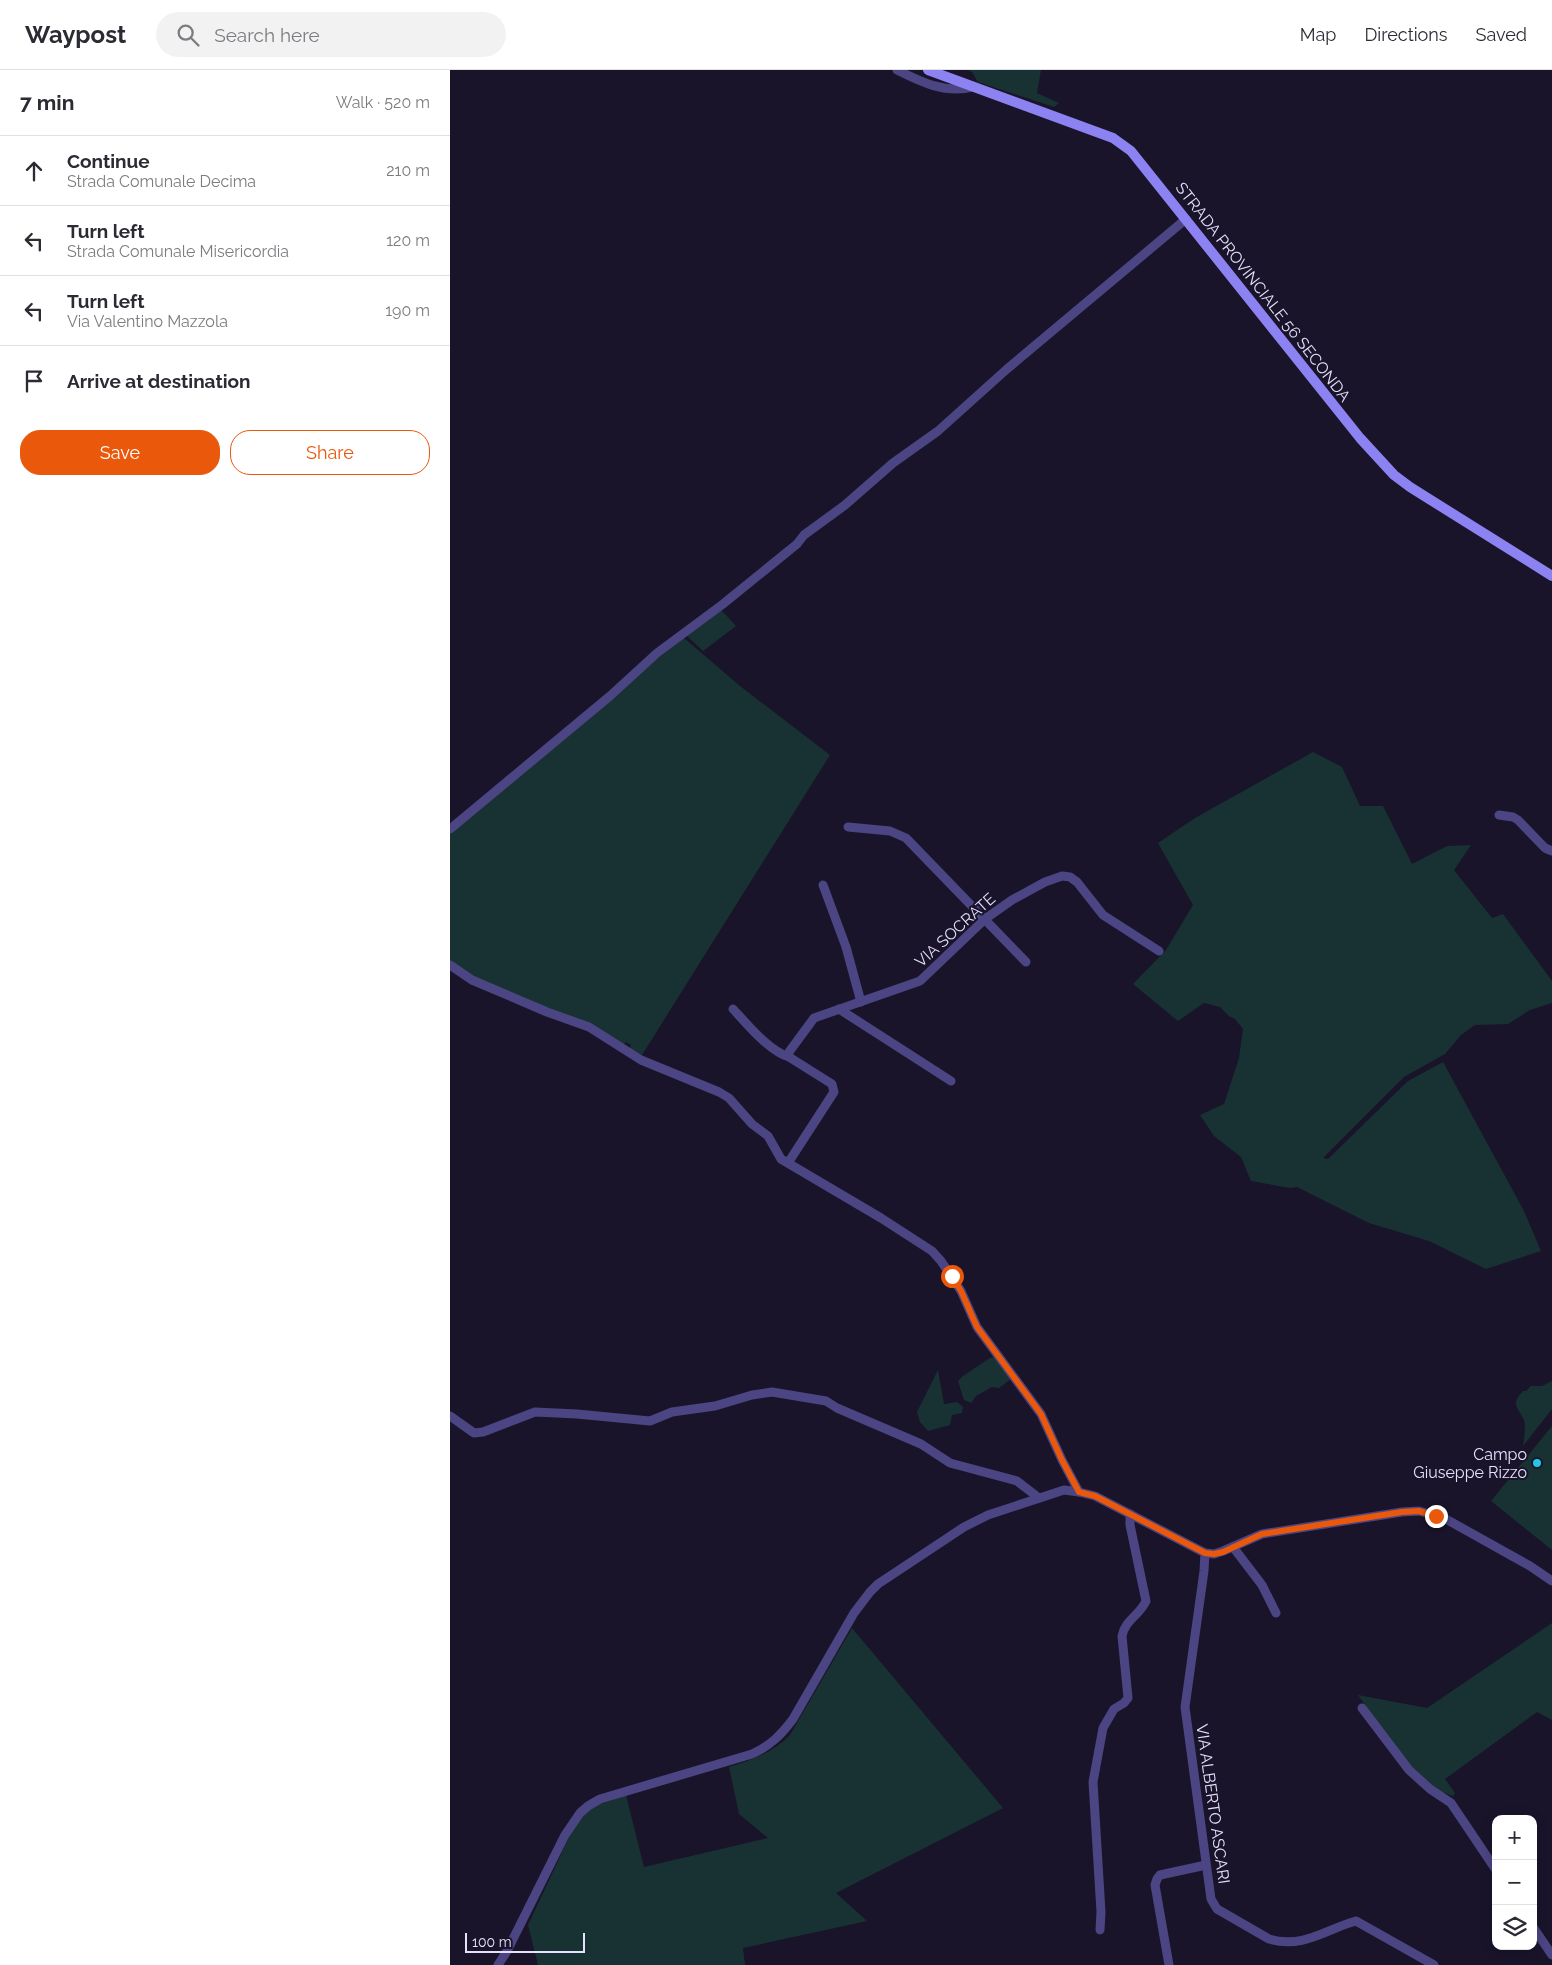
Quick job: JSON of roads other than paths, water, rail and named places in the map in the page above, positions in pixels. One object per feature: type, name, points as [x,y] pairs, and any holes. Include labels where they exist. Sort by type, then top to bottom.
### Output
[{"type":"street","points":[[897,70],[943,89],[959,90],[972,87]]},
{"type":"street","name":"STRADA PROVINCIALE 56 SECONDA","points":[[928,70],[1113,138],[1122,143],[1141,162],[1328,399],[1380,461],[1394,475],[1552,576]]},
{"type":"street","points":[[450,829],[610,696],[657,653],[723,604],[797,544],[804,534],[845,505],[907,452],[938,431],[1007,369],[1186,219]]},
{"type":"street","points":[[1499,815],[1513,817],[1518,820],[1546,848],[1552,851]]},
{"type":"street","points":[[848,827],[853,829],[890,831],[906,838],[1026,962]]},
{"type":"street","name":"VIA SOCRATE","points":[[789,1056],[789,1052],[814,1018],[920,981],[985,919],[1012,900],[1045,882],[1062,876],[1070,877],[1076,882],[1103,915],[1159,951]]},
{"type":"street","points":[[823,885],[846,947],[862,1002]]},
{"type":"street","points":[[450,965],[472,980],[547,1012],[589,1027],[641,1060],[729,1098],[752,1124],[768,1136],[781,1158],[932,1251],[961,1291],[977,1327],[1041,1414],[1079,1492]]},
{"type":"street","points":[[733,1009],[751,1029],[782,1055],[789,1056],[832,1084],[834,1088],[834,1092],[788,1163]]},
{"type":"street","points":[[839,1009],[951,1081]]},
{"type":"street","points":[[450,1416],[474,1432],[483,1432],[535,1412],[650,1421],[672,1412],[715,1406],[752,1395],[772,1392],[826,1402],[921,1444],[950,1463],[1017,1481],[1039,1498]]},
{"type":"street","points":[[498,1965],[508,1951],[565,1835],[572,1823],[588,1806],[616,1793],[752,1754],[766,1748],[784,1732],[793,1719],[854,1613],[870,1592],[878,1584],[976,1520],[1064,1490],[1079,1492],[1095,1496],[1205,1553],[1214,1554],[1234,1547],[1252,1537],[1274,1532],[1419,1511],[1451,1522],[1530,1566],[1552,1581]]},
{"type":"street","points":[[1100,1930],[1101,1912],[1094,1782],[1103,1728],[1114,1709],[1128,1698],[1122,1636],[1123,1628],[1143,1608],[1146,1601],[1130,1525],[1130,1514]]},
{"type":"street","points":[[1234,1547],[1262,1585],[1276,1613]]},
{"type":"street","name":"VIA ALBERTO ASCARI","points":[[1205,1553],[1185,1707],[1210,1899],[1213,1905],[1217,1909],[1278,1941],[1297,1941],[1319,1937],[1356,1921],[1434,1965]]},
{"type":"street","points":[[1362,1708],[1409,1770],[1430,1789],[1451,1803],[1492,1864]]},
{"type":"street","points":[[1170,1965],[1155,1885],[1156,1879],[1160,1875],[1206,1864]]},
{"type":"street","points":[[1537,1933],[1552,1955]]},
{"type":"place","name":"Campo Giuseppe Rizzo","points":[[1537,1463]]}]
